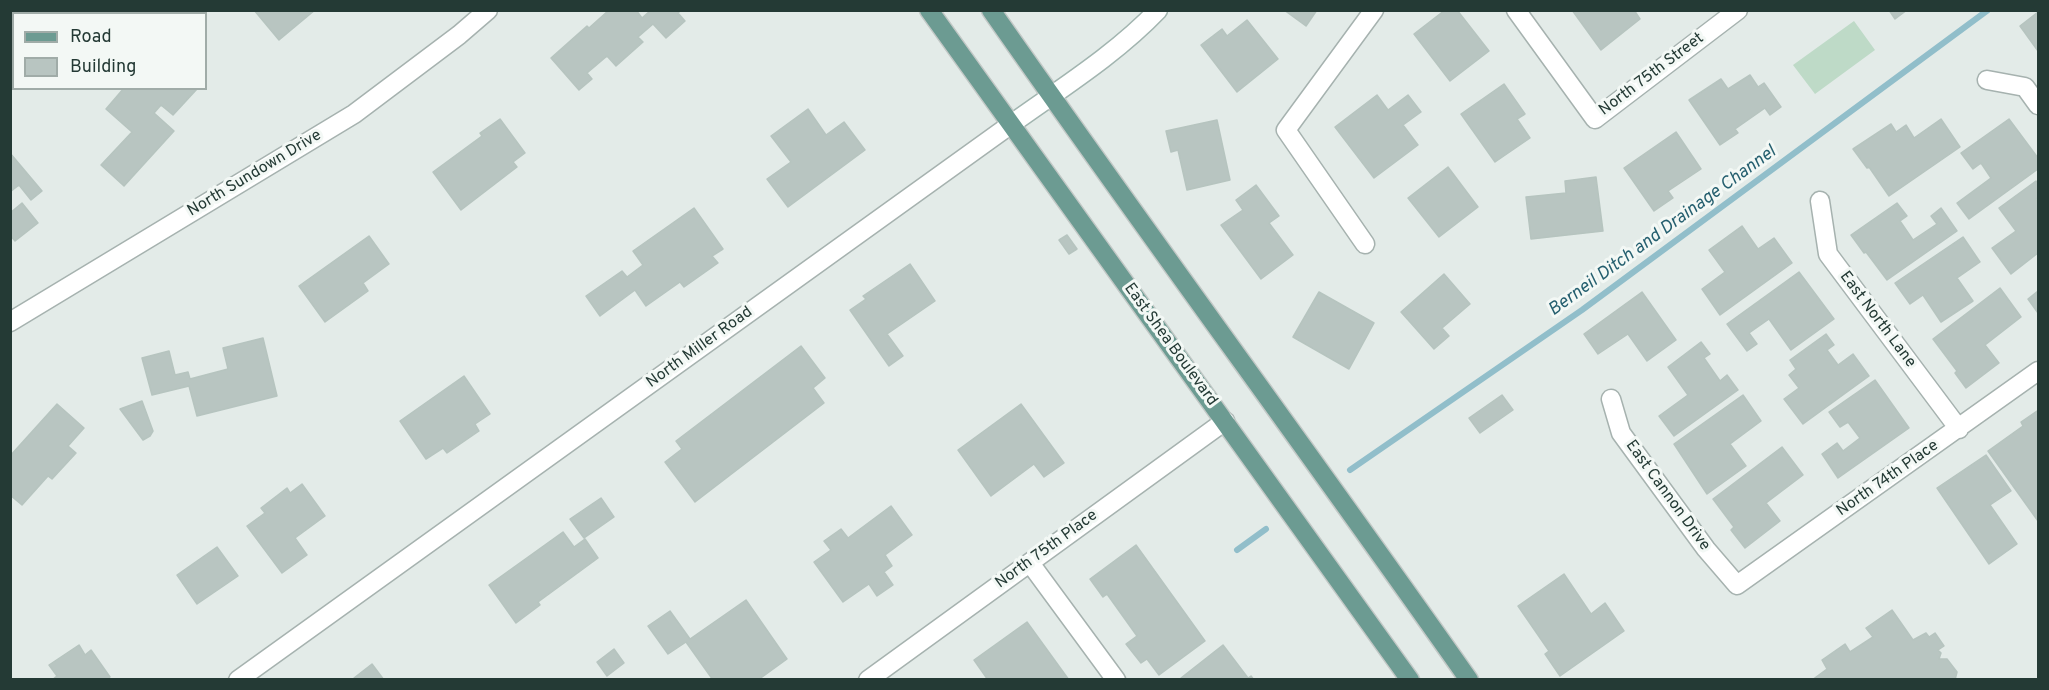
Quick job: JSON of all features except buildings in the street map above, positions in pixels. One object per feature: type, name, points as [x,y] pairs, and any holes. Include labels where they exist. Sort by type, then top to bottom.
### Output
[{"type":"main road","name":"East Shea Boulevard","points":[[929,10],[1410,680]]},
{"type":"main road","points":[[991,10],[1050,96],[1469,680]]},
{"type":"street","name":"North Sundown Drive","points":[[10,321],[354,114],[459,35],[488,10]]},
{"type":"street","name":"North Miller Road","points":[[238,680],[1050,96],[1114,49],[1158,10]]},
{"type":"street","points":[[1365,244],[1286,130],[1374,10]]},
{"type":"street","name":"North 75th Street","points":[[1516,10],[1595,118],[1738,10]]},
{"type":"street","points":[[1987,80],[2025,87],[2038,105]]},
{"type":"street","name":"East North Lane","points":[[1820,201],[1828,254],[1959,429]]},
{"type":"street","name":"North 74th Place","points":[[1737,585],[2038,371]]},
{"type":"street","name":"East Cannon Drive","points":[[1611,399],[1621,433],[1706,549],[1737,585]]},
{"type":"street","name":"North 75th Place","points":[[868,680],[1225,421]]},
{"type":"street","points":[[1030,563],[1116,680]]},
{"type":"green space","points":[[11,10],[66,10],[64,12],[12,12],[11,49]]},
{"type":"green space","points":[[1854,21],[1875,50],[1815,94],[1793,65]]},
{"type":"waterway","name":"Berneil Ditch and Drainage Channel","points":[[1350,470],[1582,310],[1988,10]]},
{"type":"waterway","points":[[1237,550],[1266,529]]}]
